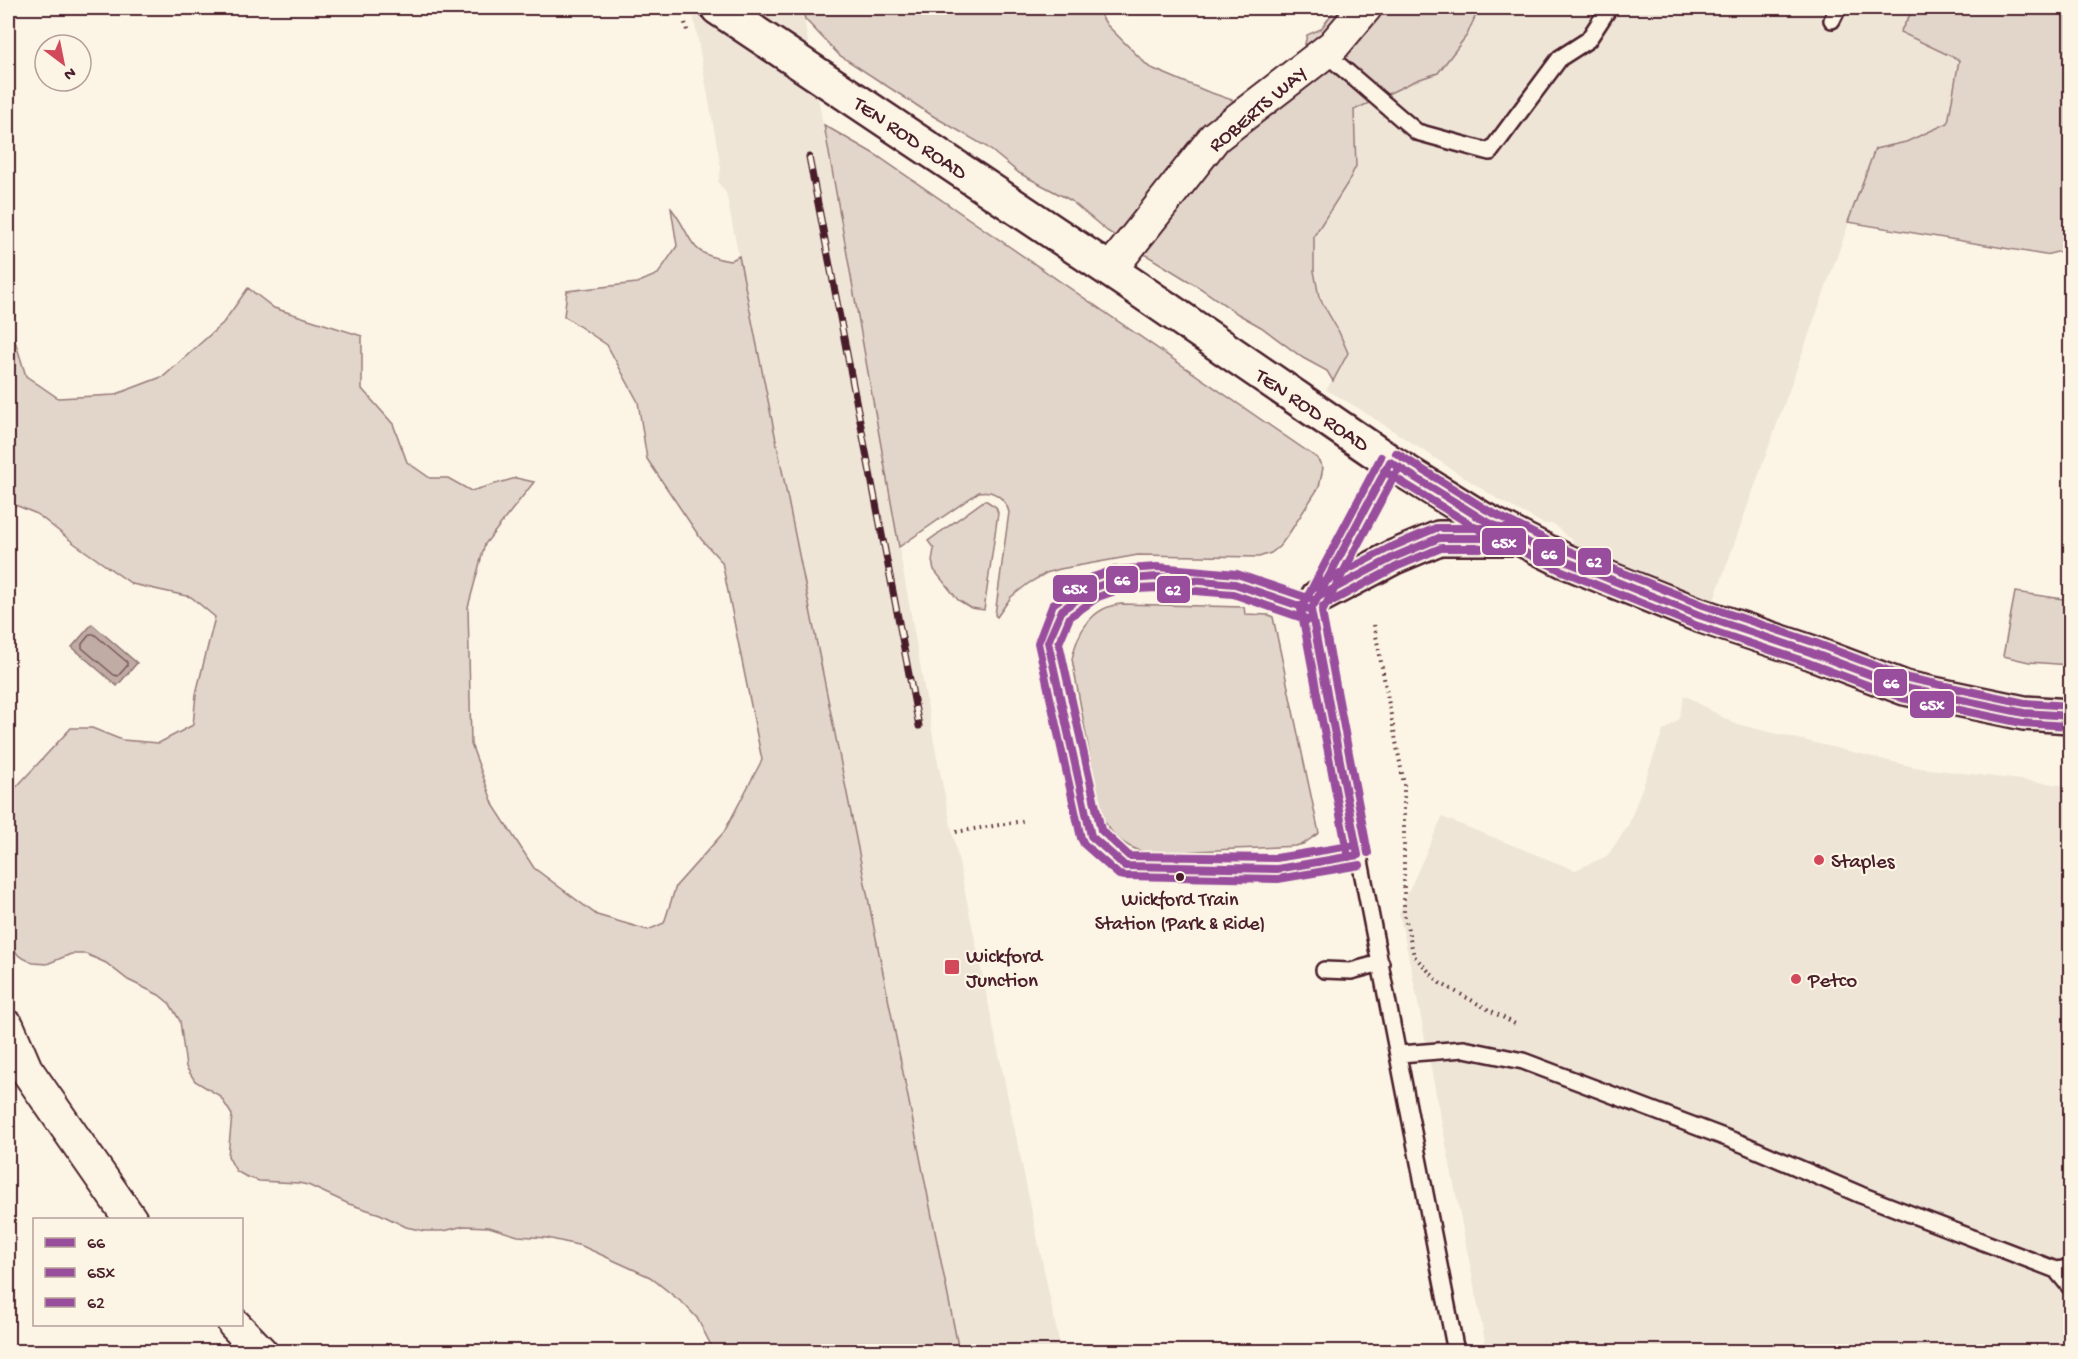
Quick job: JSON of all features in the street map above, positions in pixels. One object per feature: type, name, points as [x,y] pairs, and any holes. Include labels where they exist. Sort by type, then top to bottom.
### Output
[{"type":"main road","name":"TEN ROD ROAD","points":[[718,8],[1110,270],[1390,462],[1482,519],[1565,561],[1688,611],[1810,652],[1905,688],[2024,713],[2070,717]]},
{"type":"main road","points":[[1314,604],[1394,557],[1439,538],[1519,538]]},
{"type":"main road","points":[[2024,713],[2070,737]]},
{"type":"street","name":"ROBERTS WAY","points":[[1110,270],[1215,137],[1333,46],[1365,8]]},
{"type":"street","points":[[8,1027],[26,1069],[130,1218]]},
{"type":"street","points":[[236,1326],[261,1352]]},
{"type":"lane","points":[[1325,52],[1417,132],[1490,152],[1560,58],[1588,40],[1609,8]]},
{"type":"lane","points":[[1390,462],[1314,604],[1358,855],[1400,1054],[1456,1352]]},
{"type":"lane","points":[[1314,604],[1235,584],[1157,577],[1116,580],[1094,588],[1062,610],[1048,642],[1091,836],[1125,866],[1277,869],[1358,855]]},
{"type":"lane","points":[[1324,970],[1351,971],[1381,963]]},
{"type":"lane","points":[[1400,1054],[1464,1049],[1523,1061],[1745,1145],[1862,1195],[2063,1269],[2070,1287]]},
{"type":"path","points":[[1374,625],[1404,784],[1404,913],[1414,956],[1440,983],[1515,1024]]},
{"type":"path","points":[[956,832],[1023,821]]},
{"type":"shaded area","points":[[692,8],[802,8],[936,753],[1061,1351],[959,1351],[726,193],[718,182],[721,168]]},
{"type":"shaded area","points":[[802,8],[1096,8],[1107,25],[1149,67],[1249,106],[1299,71],[1307,35],[1321,29],[1336,8],[1479,8],[1467,35],[1438,73],[1417,80],[1354,110],[1356,166],[1314,236],[1314,271],[1319,297],[1348,353],[1333,381],[1327,371],[1303,358],[1261,327],[1107,231],[1070,200],[1019,173],[987,147],[933,116],[839,55],[805,19]]},
{"type":"shaded area","points":[[1479,8],[1914,8],[1900,32],[1959,60],[1948,123],[1906,142],[1875,150],[1708,617],[1574,546],[1573,540],[1554,524],[1544,524],[1499,500],[1358,408],[1326,390],[1348,353],[1319,297],[1314,271],[1314,236],[1356,166],[1354,110],[1417,80],[1438,73],[1467,35]]},
{"type":"shaded area","points":[[1914,8],[2070,8],[2070,249],[2045,255],[1848,222],[1875,149],[1906,142],[1948,123],[1959,60],[1900,32]]},
{"type":"shaded area","points":[[824,125],[876,155],[1317,458],[1323,468],[1319,487],[1280,546],[1271,553],[1259,557],[1138,555],[1060,569],[1046,573],[1029,583],[1011,597],[997,617],[995,615],[1009,512],[1005,503],[994,493],[979,492],[899,547]]},
{"type":"shaded area","points":[[671,208],[693,243],[705,254],[730,261],[739,256],[959,1351],[714,1351],[697,1318],[685,1305],[650,1277],[582,1246],[547,1238],[518,1236],[489,1227],[464,1226],[444,1231],[424,1231],[406,1227],[308,1185],[259,1181],[245,1176],[236,1171],[228,1156],[232,1115],[220,1096],[195,1081],[186,1067],[180,1021],[170,1004],[159,995],[128,980],[106,963],[86,954],[71,954],[47,964],[33,963],[19,956],[9,943],[8,796],[71,728],[92,728],[122,740],[159,743],[193,725],[196,694],[215,617],[191,597],[132,584],[37,514],[8,502],[8,306],[15,314],[11,328],[26,376],[58,398],[114,395],[164,376],[223,323],[248,288],[274,308],[362,336],[362,389],[393,424],[407,462],[430,478],[448,478],[471,491],[516,478],[534,482],[485,544],[468,607],[471,744],[494,806],[534,868],[597,915],[648,930],[664,923],[676,886],[724,832],[762,760],[722,562],[701,539],[647,459],[638,402],[607,345],[564,316],[567,291],[637,283],[658,274],[677,246]]},
{"type":"shaded area","points":[[985,500],[996,507],[998,513],[984,610],[971,608],[958,600],[934,570],[932,561],[934,549],[928,541]]},
{"type":"shaded area","points":[[2015,592],[2070,600],[2070,665],[2029,662],[2003,656]]},
{"type":"shaded area","points":[[1121,604],[1244,607],[1245,614],[1273,617],[1319,833],[1303,844],[1295,846],[1165,853],[1140,851],[1122,842],[1113,833],[1105,823],[1100,811],[1072,659],[1074,649],[1087,623],[1101,610]]},
{"type":"shaded area","points":[[1684,695],[1733,723],[1914,767],[2070,786],[2070,1351],[1487,1351],[1399,913],[1442,817],[1575,870],[1607,856],[1628,826],[1663,731],[1679,719]]},
{"type":"water","points":[[92,624],[137,663],[117,686],[72,647]]},
{"type":"railway","points":[[809,157],[919,726]]},
{"type":"transit line","name":"62","points":[[1396,453],[1487,510],[1569,551],[1703,605],[1813,642],[1908,678],[2025,703],[2070,706]]},
{"type":"transit line","name":"62","points":[[1348,857],[1301,609],[1381,457]]},
{"type":"transit line","name":"66","points":[[1390,462],[1482,519],[1565,561],[1699,615],[1810,652],[1905,688],[2024,713],[2070,716]]},
{"type":"transit line","name":"66","points":[[1358,855],[1311,610],[1390,462]]},
{"type":"transit line","name":"65x","points":[[1368,853],[1322,612],[1399,467]]},
{"type":"transit line","name":"65x","points":[[1384,471],[1476,528],[1560,570],[1695,625],[1806,662],[1902,698],[2022,723],[2069,726]]},
{"type":"transit line","name":"62","points":[[1313,588],[1389,548],[1436,528],[1519,528]]},
{"type":"transit line","name":"66","points":[[1318,597],[1394,557],[1439,538],[1519,538]]},
{"type":"transit line","name":"65x","points":[[1323,606],[1398,566],[1441,548],[1519,548]]},
{"type":"transit line","name":"65x","points":[[1314,600],[1237,574],[1157,567],[1114,570],[1090,578],[1053,604],[1038,643],[1081,838],[1084,844],[1119,875],[1278,879],[1360,865]]},
{"type":"transit line","name":"66","points":[[1311,610],[1235,584],[1157,577],[1116,580],[1093,588],[1062,610],[1048,642],[1091,836],[1125,866],[1277,869],[1358,855]]},
{"type":"transit line","name":"62","points":[[1308,620],[1233,594],[1157,588],[1118,590],[1098,597],[1070,617],[1059,643],[1101,830],[1129,856],[1276,858],[1356,845]]},
{"type":"place","name":"Staples","points":[[1819,860]]},
{"type":"place","name":"Wickford Train Station (Park & Ride)","points":[[1180,877]]},
{"type":"place","name":"Wickford Junction","points":[[952,967]]},
{"type":"place","name":"Petco","points":[[1796,979]]}]
